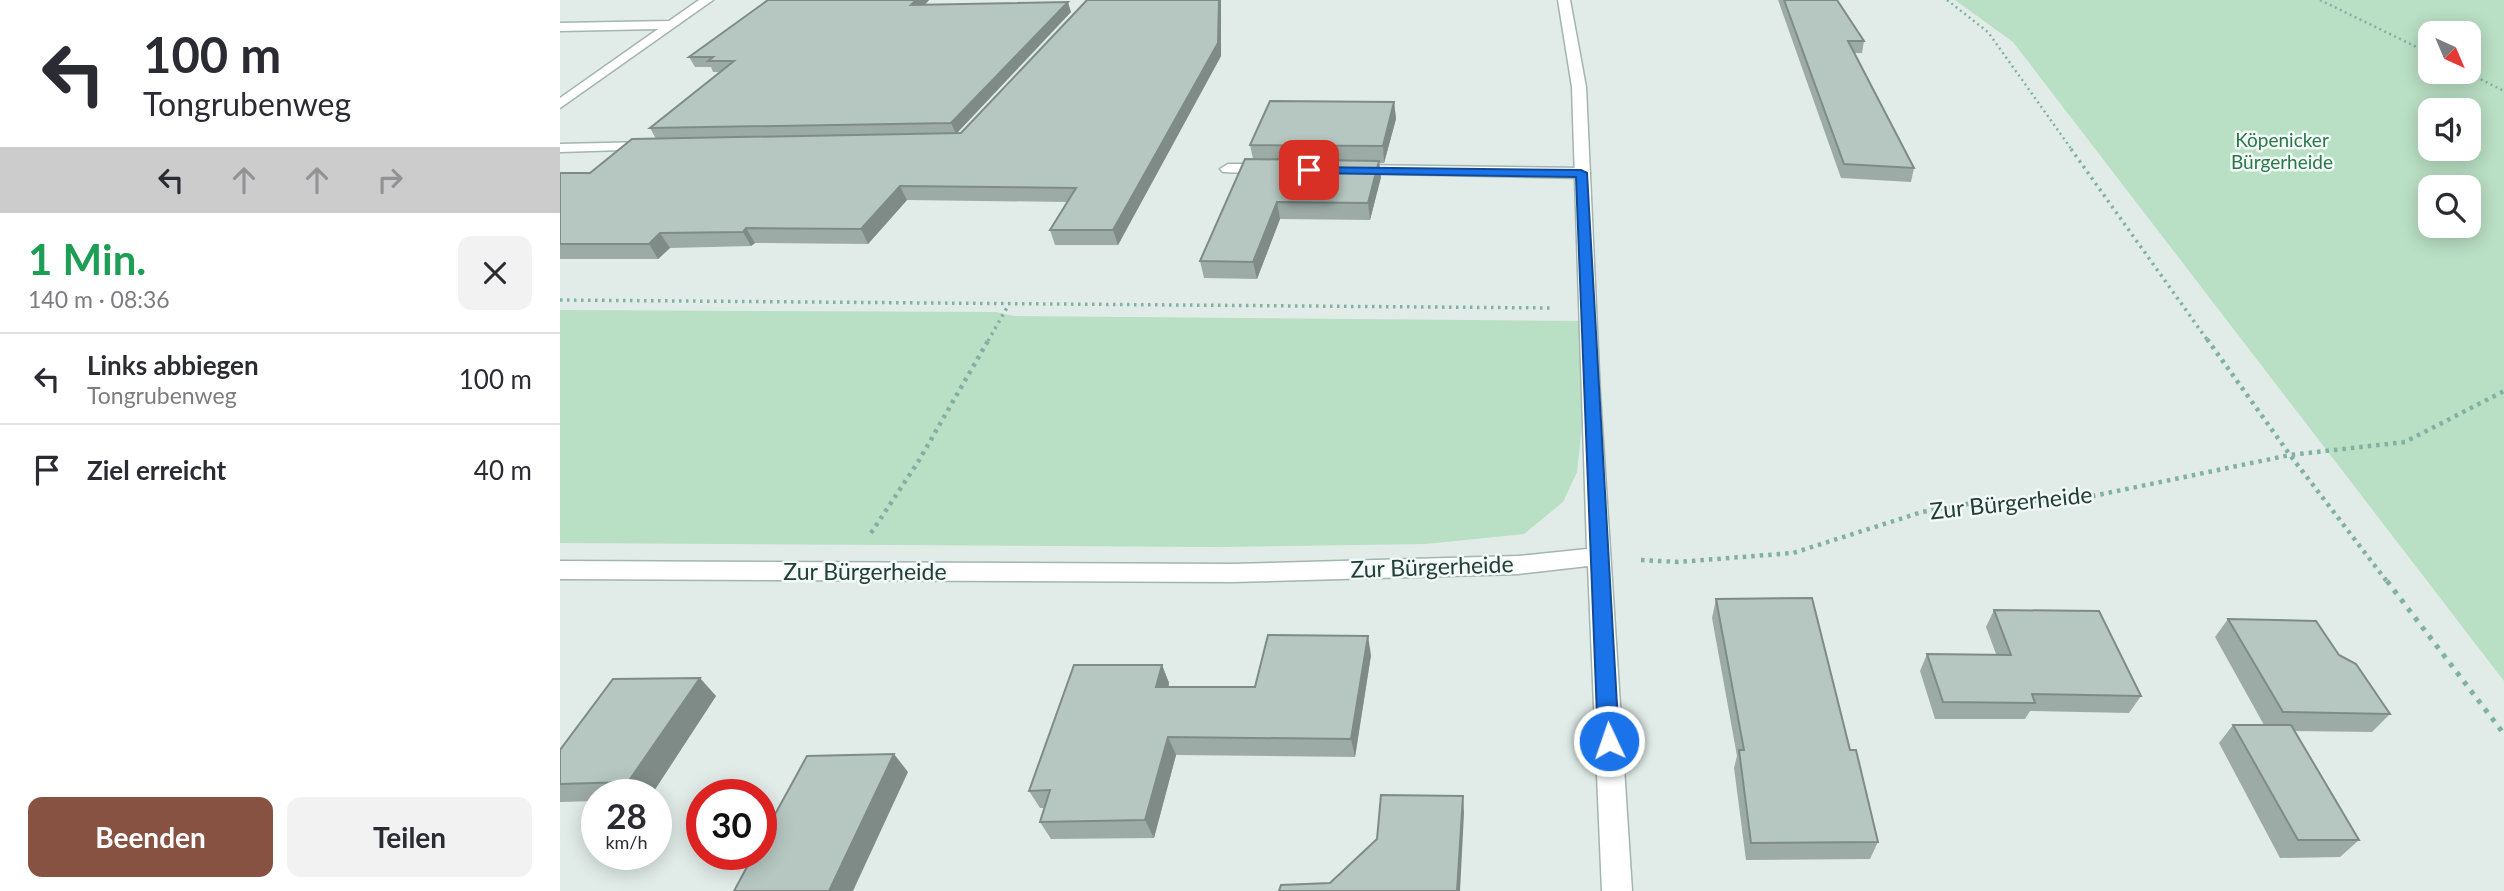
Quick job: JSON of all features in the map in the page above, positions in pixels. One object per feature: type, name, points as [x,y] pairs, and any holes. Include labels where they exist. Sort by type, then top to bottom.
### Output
[{"type":"street","points":[[560,104],[707,0]]},
{"type":"street","points":[[1564,0],[1579,87],[1598,558],[1617,891]]},
{"type":"street","points":[[560,27],[671,25]]},
{"type":"street","points":[[560,148],[671,146]]},
{"type":"street","points":[[1228,169],[1282,170]]},
{"type":"street","points":[[1337,170],[1581,173]]},
{"type":"street","name":"Zur Bürgerheide","points":[[560,570],[1232,573],[1518,565],[1572,557],[1598,558]]},
{"type":"path","points":[[1947,0],[1988,32],[2290,455],[2504,734]]},
{"type":"path","points":[[2320,0],[2418,48]]},
{"type":"path","points":[[2482,80],[2504,91]]},
{"type":"path","points":[[560,300],[1587,308]]},
{"type":"path","points":[[846,572],[918,462],[1009,304]]},
{"type":"path","name":"Zur Bürgerheide","points":[[1598,558],[1678,562],[1793,553],[1922,512],[1979,502],[2074,500],[2290,455],[2405,442],[2504,391]]},
{"type":"green space","name":"Köpenicker Bürgerheide","points":[[1955,0],[2504,0],[2504,681],[2013,42]]},
{"type":"green space","points":[[560,310],[996,312],[1014,316],[1581,321],[1582,426],[1577,472],[1563,502],[1524,534],[1426,544],[1216,547],[560,543]]},
{"type":"building","points":[[768,0],[916,0],[911,5],[1068,2],[951,123],[650,128],[734,61],[708,61],[713,57],[689,57]]},
{"type":"building","points":[[1087,0],[1219,0],[1218,43],[1113,230],[1050,230],[1076,188],[900,186],[861,229],[746,228],[743,232],[660,233],[649,244],[560,244],[560,173],[590,173],[632,139],[961,133]]},
{"type":"building","points":[[1784,0],[1837,0],[1864,41],[1848,41],[1914,168],[1844,164]]},
{"type":"building","points":[[1270,101],[1394,102],[1383,146],[1250,145]]},
{"type":"building","points":[[1245,159],[1379,161],[1368,203],[1277,202],[1253,262],[1200,261]]},
{"type":"building","points":[[1812,598],[1850,750],[1856,750],[1878,842],[1751,843],[1739,750],[1744,750],[1716,599]]},
{"type":"building","points":[[1994,610],[2099,611],[2141,696],[2032,694],[2035,703],[1943,702],[1927,654],[2011,655]]},
{"type":"building","points":[[2228,619],[2316,621],[2339,655],[2356,664],[2390,714],[2283,712]]},
{"type":"building","points":[[1268,635],[1368,636],[1351,739],[1168,737],[1145,820],[1040,822],[1050,790],[1029,791],[1074,665],[1162,665],[1156,687],[1255,687]]},
{"type":"building","points":[[700,678],[630,779],[581,779],[581,783],[560,784],[560,750],[613,679]]},
{"type":"building","points":[[2233,725],[2291,725],[2359,840],[2298,840]]},
{"type":"building","points":[[894,754],[829,891],[734,891],[745,870],[777,870],[777,811],[807,756]]},
{"type":"building","points":[[1381,795],[1463,796],[1457,891],[1279,891],[1281,885],[1330,883],[1377,839]]},
{"type":"route","points":[[1309,170],[1581,173],[1609,741]]}]
